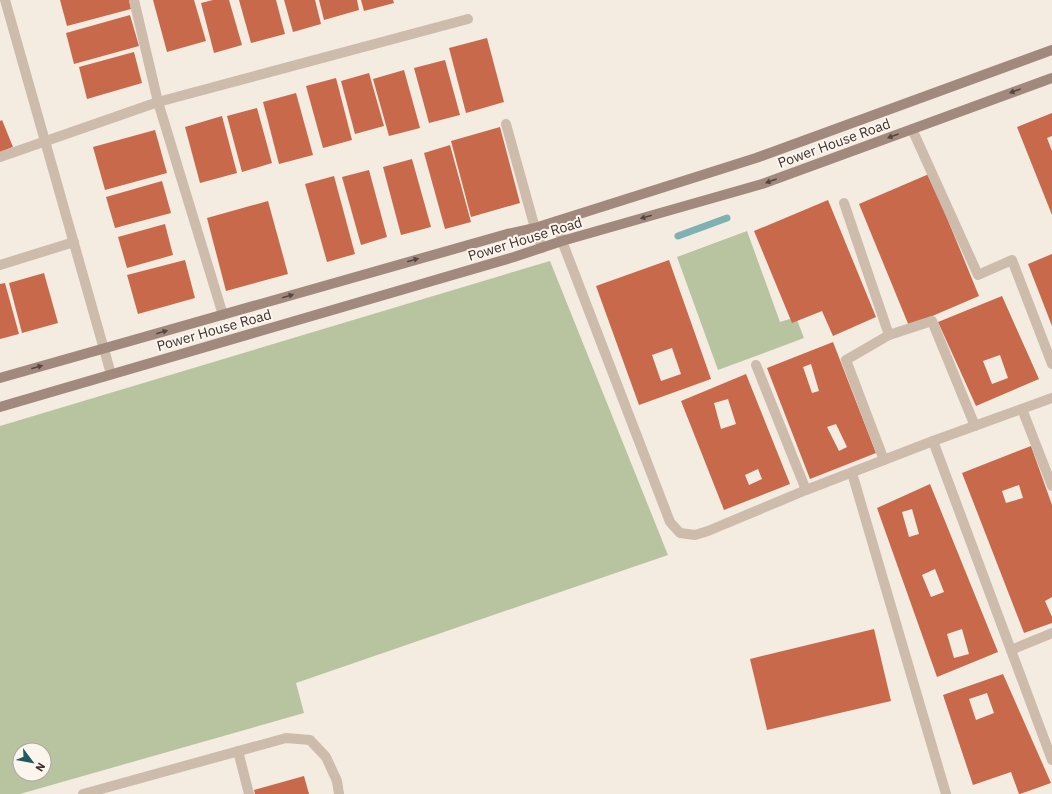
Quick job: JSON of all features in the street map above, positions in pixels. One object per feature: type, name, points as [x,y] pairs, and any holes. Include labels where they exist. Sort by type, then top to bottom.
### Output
[{"type":"street","points":[[5,0],[111,374]]},
{"type":"street","points":[[134,0],[158,102],[223,314]]},
{"type":"street","points":[[0,158],[158,102],[468,19]]},
{"type":"street","name":"Power House Road","points":[[0,378],[507,234],[535,228],[756,158],[1052,50]]},
{"type":"street","name":"Power House Road","points":[[0,407],[762,184],[1052,78]]},
{"type":"street","points":[[506,124],[542,248]]},
{"type":"street","points":[[912,129],[978,276],[1012,260],[1052,364]]},
{"type":"street","points":[[844,203],[889,336]]},
{"type":"street","points":[[557,221],[562,242],[670,522],[680,533],[695,535],[708,532],[806,490],[933,441],[1052,398]]},
{"type":"street","points":[[0,265],[74,242]]},
{"type":"street","points":[[884,460],[846,360],[889,336],[932,321],[975,426]]},
{"type":"street","points":[[756,365],[806,490]]},
{"type":"street","points":[[1022,409],[1052,486]]},
{"type":"street","points":[[933,441],[1052,760]]},
{"type":"street","points":[[852,473],[946,794]]},
{"type":"street","points":[[1011,650],[1052,633]]},
{"type":"street","points":[[83,794],[286,738],[310,740],[326,757],[337,781],[339,794]]},
{"type":"street","points":[[238,751],[249,794]]},
{"type":"green space","points":[[747,231],[780,322],[796,317],[804,338],[718,370],[677,257]]},
{"type":"green space","points":[[550,261],[668,555],[296,683],[304,713],[20,794],[0,794],[0,426]]},
{"type":"building","points":[[60,0],[129,0],[131,9],[67,26]]},
{"type":"building","points":[[153,0],[194,0],[206,41],[167,52]]},
{"type":"building","points":[[213,0],[229,0],[242,45],[214,53],[201,3]]},
{"type":"building","points":[[239,0],[276,0],[285,34],[251,43]]},
{"type":"building","points":[[284,0],[315,0],[321,24],[293,32]]},
{"type":"building","points":[[319,0],[357,0],[359,10],[324,20]]},
{"type":"building","points":[[361,0],[393,0],[394,3],[364,11]]},
{"type":"building","points":[[130,15],[139,46],[74,64],[66,33]]},
{"type":"building","points":[[487,38],[504,102],[466,113],[449,48]]},
{"type":"building","points":[[134,52],[142,83],[87,99],[79,67]]},
{"type":"building","points":[[445,60],[460,115],[429,123],[414,68]]},
{"type":"building","points":[[404,70],[420,128],[389,136],[373,79]]},
{"type":"building","points":[[369,73],[384,126],[355,134],[341,81]]},
{"type":"building","points":[[336,78],[352,140],[323,148],[306,86]]},
{"type":"building","points":[[296,93],[313,155],[279,164],[263,102]]},
{"type":"building","points":[[257,108],[272,163],[242,172],[227,116]]},
{"type":"building","points":[[1052,113],[1052,136],[1047,138],[1052,151],[1052,215],[1017,127]]},
{"type":"building","points":[[222,116],[237,173],[200,183],[185,127]]},
{"type":"building","points":[[2,120],[13,147],[0,152],[0,121]]},
{"type":"building","points":[[500,127],[520,203],[471,217],[451,141]]},
{"type":"building","points":[[155,130],[167,173],[105,190],[93,147]]},
{"type":"building","points":[[450,145],[471,222],[445,229],[424,153]]},
{"type":"building","points":[[412,159],[431,227],[401,235],[383,167]]},
{"type":"building","points":[[369,170],[387,237],[361,245],[342,177]]},
{"type":"building","points":[[929,174],[979,296],[909,326],[859,204]]},
{"type":"building","points":[[334,176],[355,254],[327,262],[305,184]]},
{"type":"building","points":[[162,181],[171,213],[115,228],[106,197]]},
{"type":"building","points":[[828,200],[876,317],[833,336],[822,311],[792,323],[754,231]]},
{"type":"building","points":[[268,201],[288,274],[226,291],[207,218]]},
{"type":"building","points":[[165,224],[173,255],[127,268],[118,237]]},
{"type":"building","points":[[1052,254],[1052,326],[1028,264]]},
{"type":"building","points":[[185,260],[195,298],[138,314],[127,275]]},
{"type":"building","points":[[669,260],[711,379],[639,405],[596,286]],"holes":[[[672,348],[681,374],[661,381],[652,355]]]},
{"type":"building","points":[[44,273],[58,323],[22,333],[9,283]]},
{"type":"building","points":[[5,283],[19,334],[0,339],[0,284]]},
{"type":"building","points":[[1002,296],[1039,379],[976,406],[938,322]],"holes":[[[1000,355],[1008,378],[992,384],[983,361]]]},
{"type":"building","points":[[833,342],[876,453],[810,479],[767,368]],"holes":[[[811,364],[819,391],[812,393],[803,367]],[[836,424],[847,447],[839,451],[827,427]]]},
{"type":"building","points":[[746,374],[790,484],[724,510],[681,401]],"holes":[[[728,399],[736,424],[721,429],[714,403]],[[758,469],[762,479],[749,485],[745,475]]]},
{"type":"building","points":[[1031,446],[1052,505],[1052,597],[1045,601],[1052,617],[1052,623],[1024,633],[962,473]],"holes":[[[1019,485],[1023,498],[1006,503],[1002,491]]]},
{"type":"building","points":[[930,484],[998,652],[937,677],[877,508]],"holes":[[[912,509],[919,534],[909,537],[902,512]],[[935,569],[944,592],[931,597],[922,575]],[[962,629],[969,654],[954,658],[947,634]]]},
{"type":"building","points":[[874,629],[891,701],[767,730],[750,659]]},
{"type":"building","points":[[1003,674],[1051,783],[1019,794],[1011,772],[973,785],[943,695]],"holes":[[[987,693],[994,713],[976,720],[969,699]]]},
{"type":"building","points":[[304,776],[309,794],[255,794],[254,790]]},
{"type":"waterway","points":[[678,236],[727,218]]}]
